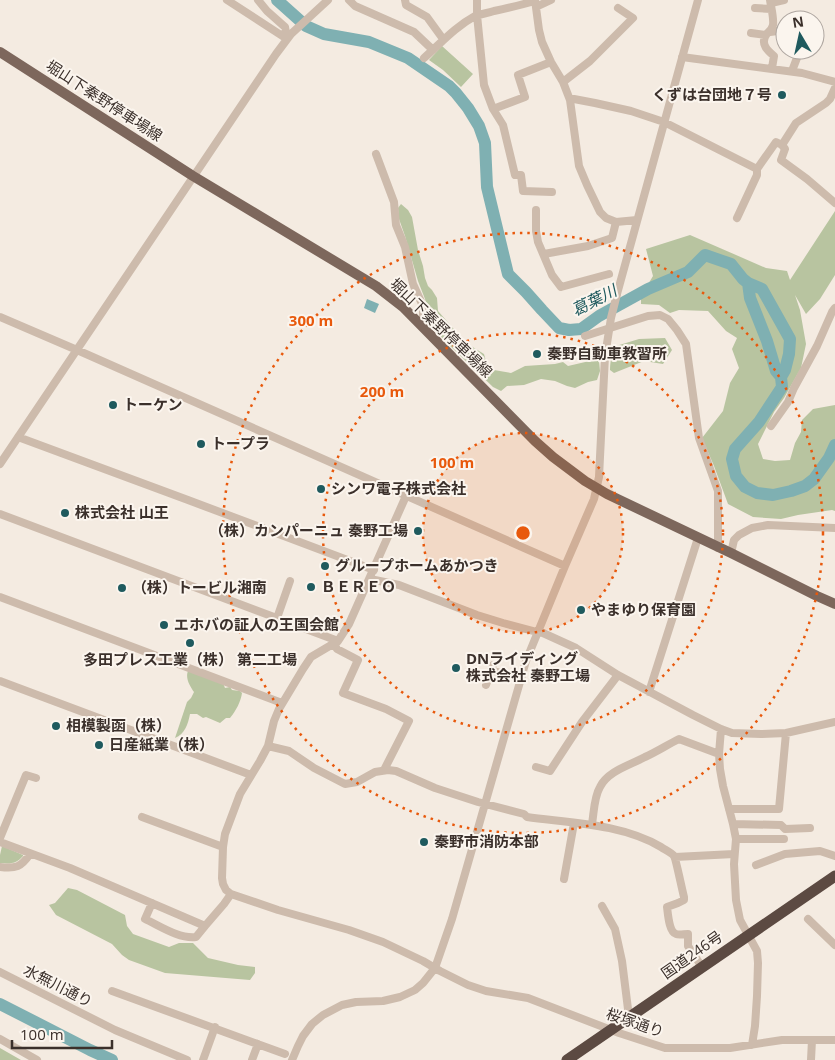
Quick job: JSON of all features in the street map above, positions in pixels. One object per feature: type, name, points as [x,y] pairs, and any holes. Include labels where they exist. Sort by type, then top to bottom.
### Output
[{"type":"highway","name":"国道246号","points":[[567,1060],[835,876]]},
{"type":"main road","name":"堀山下秦野停車場線","points":[[0,52],[193,176],[376,286],[403,307],[535,441],[585,481],[606,494],[835,604]]},
{"type":"street","points":[[227,0],[289,36]]},
{"type":"street","points":[[258,0],[285,27],[289,36]]},
{"type":"street","points":[[0,464],[276,54],[289,36],[328,0]]},
{"type":"street","points":[[349,0],[355,6],[414,32],[433,50]]},
{"type":"street","points":[[405,0],[406,5],[427,17],[443,39]]},
{"type":"street","points":[[477,0],[484,85],[493,108],[503,125],[514,175],[521,175],[523,191],[552,192]]},
{"type":"street","points":[[424,58],[443,39],[477,15],[551,0]]},
{"type":"street","points":[[292,1060],[303,1036],[312,1024],[323,1015],[342,1005],[356,1002],[383,1001],[400,997],[415,990],[435,968],[452,919],[526,661],[597,488],[605,356],[610,325],[698,0]]},
{"type":"street","points":[[755,8],[784,0]]},
{"type":"street","points":[[536,3],[542,42],[563,82],[570,100],[579,166],[586,185],[600,212],[606,218],[616,222],[637,220]]},
{"type":"street","points":[[770,4],[773,25],[765,38],[764,46],[774,56],[772,68]]},
{"type":"street","points":[[563,82],[590,61],[632,18],[618,8]]},
{"type":"street","points":[[751,33],[775,32]]},
{"type":"street","points":[[682,57],[792,71],[835,82]]},
{"type":"street","points":[[792,71],[796,60]]},
{"type":"street","points":[[493,108],[525,97],[518,74],[551,62]]},
{"type":"street","points":[[782,145],[796,123],[826,103],[835,88]]},
{"type":"street","points":[[570,100],[595,102],[664,122],[757,169]]},
{"type":"street","points":[[737,218],[757,175],[757,169],[776,142],[785,149],[781,160],[835,203]]},
{"type":"street","points":[[376,154],[394,202],[396,224],[405,247],[413,284],[423,306],[423,327]]},
{"type":"street","points":[[536,210],[538,242],[552,276],[561,287],[609,274]]},
{"type":"street","points":[[544,254],[588,246],[612,238],[616,222]]},
{"type":"street","points":[[771,426],[788,402],[835,308]]},
{"type":"street","points":[[585,336],[648,316],[660,315],[668,319],[686,344],[700,438],[718,491],[718,548]]},
{"type":"street","points":[[0,317],[565,566]]},
{"type":"street","points":[[18,437],[374,570]]},
{"type":"street","points":[[152,903],[145,919],[185,937],[192,938],[196,937],[231,894],[223,884],[223,847],[240,794],[268,746],[274,721],[282,703],[311,657],[336,642],[349,624],[406,496]]},
{"type":"street","points":[[0,514],[336,642]]},
{"type":"street","points":[[731,553],[734,540],[752,528],[768,525],[835,528]]},
{"type":"street","points":[[649,692],[698,538]]},
{"type":"street","points":[[370,579],[399,584],[478,615],[543,633],[576,648],[649,692],[732,733],[786,733],[835,722]]},
{"type":"street","points":[[277,618],[290,581]]},
{"type":"street","points":[[0,597],[282,703]]},
{"type":"street","points":[[336,642],[337,649],[358,660],[343,693],[386,709],[409,722],[384,770]]},
{"type":"street","points":[[486,685],[492,667],[520,679]]},
{"type":"street","points":[[536,767],[550,771],[582,722],[618,675]]},
{"type":"street","points":[[0,681],[251,775]]},
{"type":"street","points":[[721,729],[719,754],[722,786],[734,824],[736,839],[737,856],[734,880],[736,900],[740,920],[757,950],[756,1026],[752,1045]]},
{"type":"street","points":[[728,809],[779,810],[786,733]]},
{"type":"street","points":[[592,824],[599,787],[604,780],[627,765],[679,738],[719,754]]},
{"type":"street","points":[[268,746],[289,751],[314,768],[346,784],[358,782],[375,772],[384,770],[396,771],[435,788],[484,804],[524,814],[527,817],[592,824],[643,838],[668,851],[675,857],[684,900],[666,908],[670,929],[674,934],[688,934],[688,946],[702,967]]},
{"type":"street","points":[[0,838],[26,774],[36,778]]},
{"type":"street","points":[[142,817],[223,847]]},
{"type":"street","points":[[564,879],[574,823]]},
{"type":"street","points":[[734,824],[781,825],[785,829],[810,828]]},
{"type":"street","points":[[785,829],[785,854]]},
{"type":"street","points":[[736,839],[784,839]]},
{"type":"street","points":[[0,842],[70,868],[205,926]]},
{"type":"street","points":[[756,865],[785,854],[820,851],[835,856]]},
{"type":"street","points":[[0,867],[20,866],[30,854]]},
{"type":"street","points":[[675,857],[737,856]]},
{"type":"street","name":"桜塚通り","points":[[231,894],[383,942],[424,961],[468,985],[486,991],[528,998],[610,1030],[665,1048],[730,1048],[782,1040],[835,1040]]},
{"type":"street","points":[[602,906],[615,929],[622,961],[629,1017]]},
{"type":"street","points":[[808,919],[835,945]]},
{"type":"street","name":"水無川通り","points":[[0,972],[44,996],[115,1030],[186,1060]]},
{"type":"street","points":[[112,990],[285,1054]]},
{"type":"street","points":[[203,1060],[215,1028]]},
{"type":"street","points":[[0,1039],[37,1060]]},
{"type":"street","points":[[812,1040],[812,1060]]},
{"type":"street","points":[[252,1060],[258,1044]]},
{"type":"green space","points":[[442,46],[473,74],[461,87],[429,60]]},
{"type":"green space","points":[[401,204],[412,217],[425,278],[428,286],[437,298],[438,311],[466,343],[484,354],[488,369],[511,373],[525,366],[563,362],[568,366],[594,360],[599,361],[600,371],[597,380],[575,388],[555,381],[541,379],[524,385],[507,386],[501,391],[493,387],[443,339],[434,327],[399,219],[398,208]]},
{"type":"green space","points":[[835,211],[835,275],[820,299],[806,314],[795,295],[800,310],[806,344],[801,368],[774,412],[758,444],[763,459],[775,461],[790,460],[795,443],[801,432],[802,420],[813,409],[835,405],[835,511],[781,519],[753,517],[728,504],[702,438],[723,411],[730,383],[739,368],[732,349],[737,338],[726,331],[708,311],[679,310],[670,313],[659,305],[641,304],[641,296],[653,276],[646,249],[690,235],[766,268],[787,271],[790,280]]},
{"type":"green space","points":[[665,338],[672,350],[663,364],[644,361],[614,373],[610,370],[616,346],[639,339]]},
{"type":"green space","points":[[189,669],[223,683],[225,688],[230,687],[232,690],[242,693],[238,706],[230,718],[226,718],[220,723],[206,717],[203,718],[197,714],[190,714],[184,731],[175,738],[187,702],[194,692],[187,678]]},
{"type":"green space","points":[[2,846],[23,856],[13,863],[0,863]]},
{"type":"green space","points":[[68,888],[77,890],[125,915],[127,926],[133,934],[169,947],[179,943],[193,943],[208,958],[255,967],[255,973],[250,980],[165,973],[129,960],[112,944],[56,915],[49,905],[55,903]]},
{"type":"green space","points":[[0,1048],[21,1060],[0,1060]]},
{"type":"water","points":[[367,299],[379,304],[375,313],[364,308]]},
{"type":"waterway","name":"葛葉川","points":[[277,0],[306,26],[324,34],[369,42],[408,58],[449,86],[456,93],[479,126],[485,143],[487,187],[508,274],[559,328],[569,330],[581,329],[599,316],[648,289],[688,272],[705,255],[731,264],[748,283],[750,298],[767,341],[776,371],[781,377],[782,387],[759,422],[735,449],[732,459],[736,476],[745,487],[757,493],[773,495],[805,486],[814,479],[829,458],[835,445]]},
{"type":"waterway","points":[[748,283],[762,289],[790,339],[789,354],[781,377]]},
{"type":"waterway","points":[[0,1004],[112,1060]]},
{"type":"place","name":"くずは台団地７号","points":[[782,95]]},
{"type":"place","name":"秦野自動車教習所","points":[[537,354]]},
{"type":"place","name":"トーケン","points":[[113,405]]},
{"type":"place","name":"トープラ","points":[[201,444]]},
{"type":"place","name":"シンワ電子株式会社","points":[[321,489]]},
{"type":"place","name":"株式会社 山王","points":[[65,513]]},
{"type":"place","name":"（株）カンパーニュ 秦野工場","points":[[418,531]]},
{"type":"place","name":"グループホームあかつき","points":[[325,566]]},
{"type":"place","name":"ＢＥＲＥＯ","points":[[311,587]]},
{"type":"place","name":"（株）トービル湘南","points":[[122,588]]},
{"type":"place","name":"やまゆり保育園","points":[[581,610]]},
{"type":"place","name":"エホバの証人の王国会館","points":[[164,625]]},
{"type":"place","name":"多田プレス工業（株） 第二工場","points":[[190,643]]},
{"type":"place","name":"DNライディング 株式会社 秦野工場","points":[[456,668]]},
{"type":"place","name":"相模製函（株）","points":[[56,726]]},
{"type":"place","name":"日産紙業（株）","points":[[99,745]]},
{"type":"place","name":"秦野市消防本部","points":[[424,842]]}]
